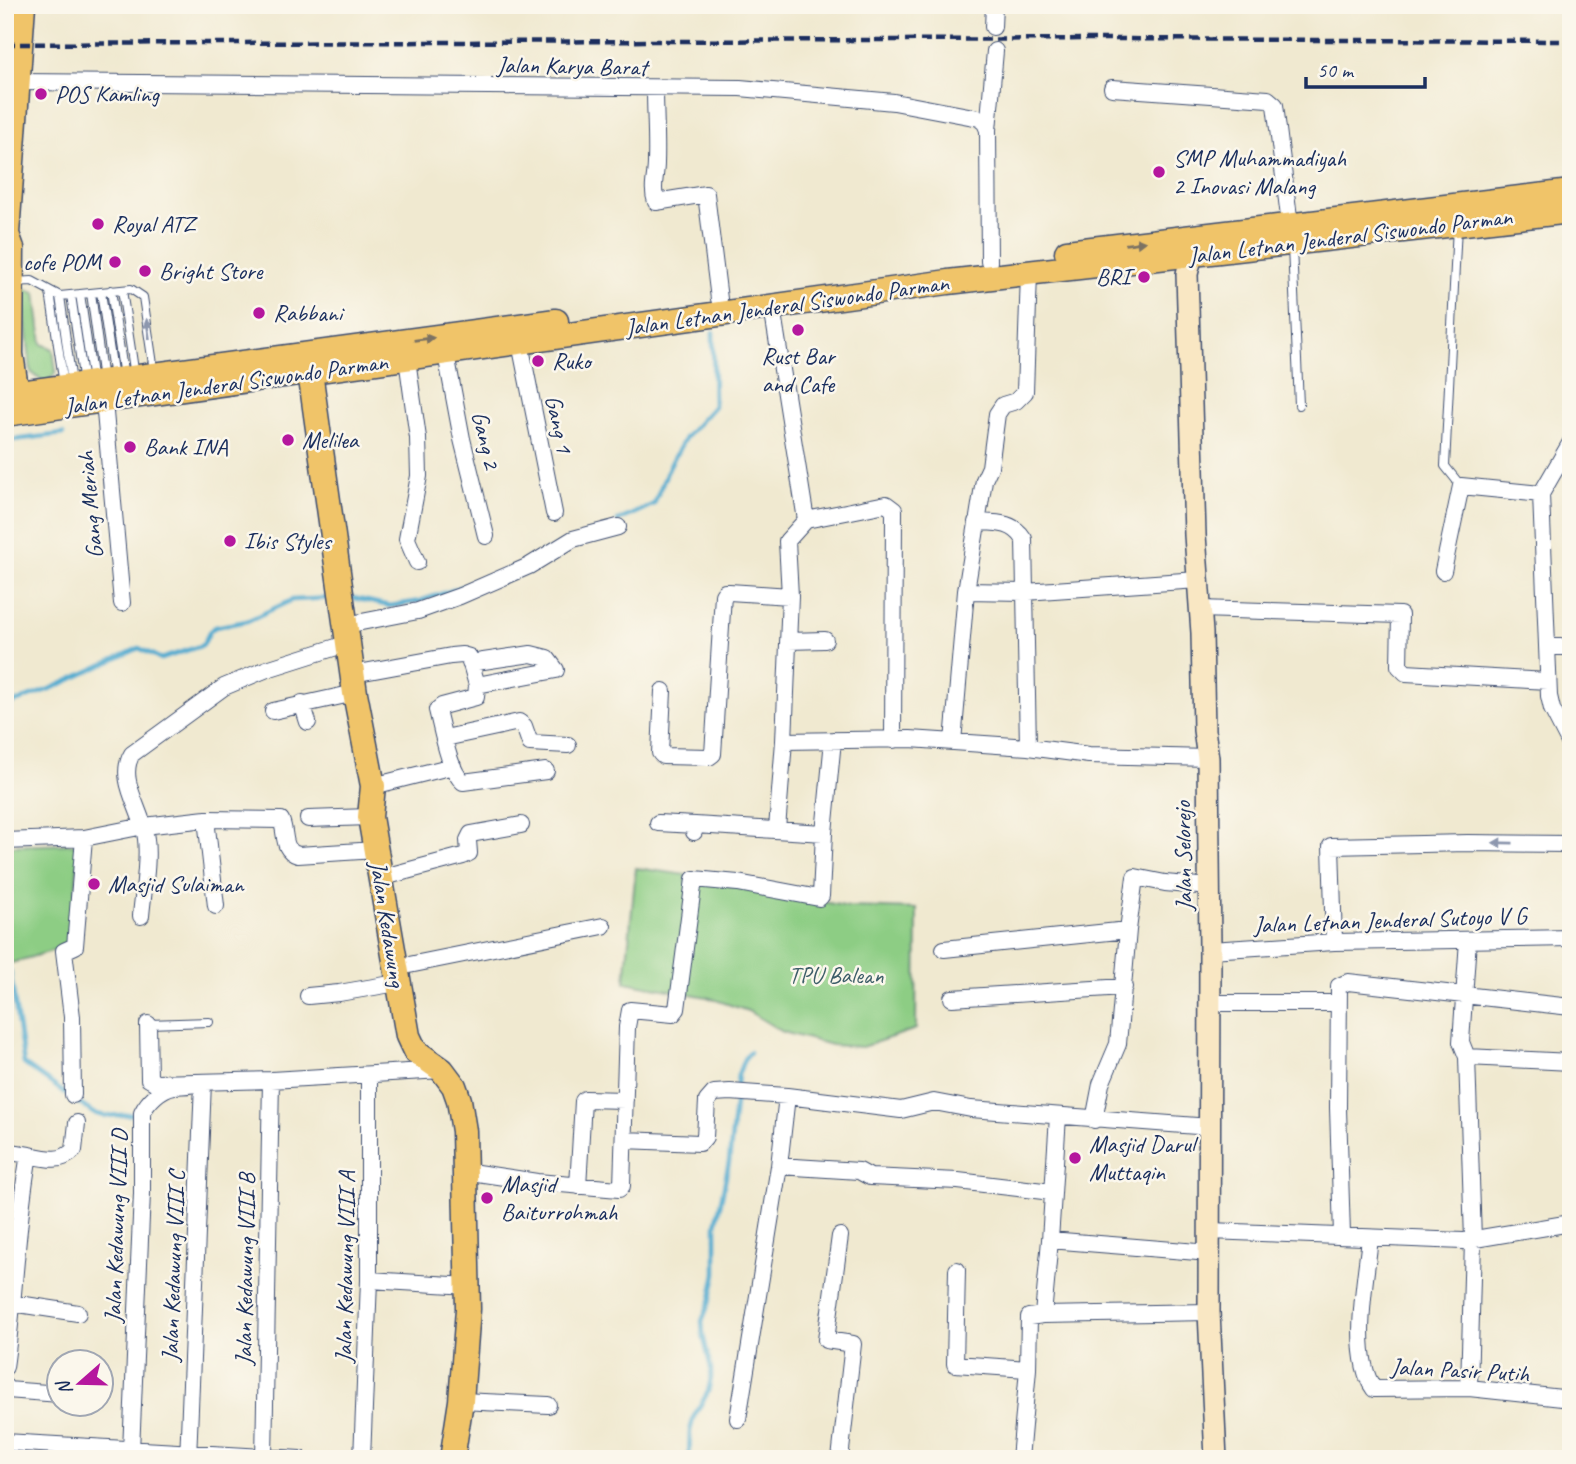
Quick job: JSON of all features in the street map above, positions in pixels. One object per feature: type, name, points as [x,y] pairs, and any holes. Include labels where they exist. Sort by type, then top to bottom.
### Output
[{"type":"main road","points":[[12,404],[12,248],[6,235],[23,5]]},
{"type":"main road","name":"Jalan Letnan Jenderal Siswondo Parman","points":[[12,404],[105,385],[989,262],[1365,225],[1571,192]]},
{"type":"main road","name":"Jalan Letnan Jenderal Siswondo Parman","points":[[1365,225],[1458,224],[1571,211]]},
{"type":"main road","name":"Jalan Letnan Jenderal Siswondo Parman","points":[[12,404],[105,385],[310,372],[446,354],[772,307],[1192,254],[1291,233]]},
{"type":"main road","name":"Jalan Kedawung","points":[[310,372],[354,683],[373,786],[370,817],[396,975],[411,1044],[415,1051],[442,1070],[454,1086],[464,1131],[468,1286],[461,1401],[452,1459]]},
{"type":"street","points":[[993,27],[994,5]]},
{"type":"street","points":[[989,262],[988,130],[995,51]]},
{"type":"street","name":"Jalan Karya Barat","points":[[16,82],[740,88],[894,102],[979,118],[988,130]]},
{"type":"street","points":[[1112,88],[1268,99],[1275,105],[1291,233]]},
{"type":"street","points":[[654,89],[654,200],[656,202],[706,194],[719,299]]},
{"type":"street","name":"Jalan Selorejo","points":[[1192,254],[1187,274],[1204,730],[1208,758],[1209,1312],[1216,1459]]},
{"type":"street","points":[[953,742],[966,591],[984,480],[990,467],[997,414],[1003,405],[1016,401],[1026,391],[1030,273]]},
{"type":"street","points":[[772,307],[806,520]]},
{"type":"street","name":"Gang 1","points":[[520,343],[554,513]]},
{"type":"street","name":"Gang 2","points":[[446,354],[462,439],[486,536]]},
{"type":"street","points":[[407,359],[418,438],[419,475],[407,539],[417,562]]},
{"type":"street","name":"Gang Meriah","points":[[105,385],[122,603]]},
{"type":"street","points":[[1571,442],[1541,494],[1548,681],[1552,709],[1571,746]]},
{"type":"street","points":[[1443,571],[1461,486],[1541,494]]},
{"type":"street","points":[[777,829],[790,596],[787,541],[806,520],[873,505],[886,504],[894,510],[893,740]]},
{"type":"street","points":[[976,523],[1002,523],[1019,532],[1024,539],[1028,747]]},
{"type":"street","points":[[141,916],[146,841],[144,826],[131,793],[128,766],[132,754],[224,687],[267,669],[345,616],[418,611],[529,566],[573,538],[618,527]]},
{"type":"street","points":[[966,591],[1025,592],[1198,580]]},
{"type":"street","points":[[663,691],[660,753],[663,756],[709,757],[713,754],[723,595],[729,592],[790,596]]},
{"type":"street","points":[[1200,609],[1400,615],[1399,666],[1403,672],[1548,681]]},
{"type":"street","points":[[788,640],[825,640]]},
{"type":"street","points":[[1547,647],[1571,647]]},
{"type":"street","points":[[273,711],[354,683],[462,654],[468,657],[470,663],[477,685],[476,697],[437,710],[459,779],[463,782],[546,771]]},
{"type":"street","points":[[470,663],[531,654],[547,659],[556,670],[477,685]]},
{"type":"street","points":[[302,703],[308,722]]},
{"type":"street","points":[[445,738],[519,722],[524,726],[530,743],[568,745]]},
{"type":"street","points":[[464,1171],[619,1189],[630,1010],[673,1014],[677,1009],[694,879],[738,883],[819,898],[822,891],[824,833],[833,740]]},
{"type":"street","points":[[784,741],[953,742],[1028,747],[1089,755],[1208,758]]},
{"type":"street","points":[[373,786],[453,766]]},
{"type":"street","points":[[308,819],[370,817]]},
{"type":"street","points":[[206,820],[216,906]]},
{"type":"street","points":[[5,841],[84,838],[144,826],[206,820],[281,820],[288,850],[298,855],[376,850]]},
{"type":"street","points":[[658,822],[694,828],[777,829],[824,833]]},
{"type":"street","points":[[380,878],[463,856],[469,853],[468,840],[471,834],[521,825]]},
{"type":"street","points":[[73,1095],[72,1017],[64,951],[75,946],[84,838]]},
{"type":"street","points":[[1334,942],[1331,846],[1571,844]]},
{"type":"street","points":[[1094,1120],[1101,1084],[1118,1044],[1135,877],[1210,887]]},
{"type":"street","points":[[308,996],[339,993],[396,975],[603,926]]},
{"type":"street","points":[[944,949],[1128,930]]},
{"type":"street","name":"Jalan Letnan Jenderal Sutoyo V G","points":[[1210,950],[1334,942],[1571,938]]},
{"type":"street","points":[[1468,940],[1461,1042],[1467,1057],[1473,1240],[1469,1388]]},
{"type":"street","points":[[1342,1235],[1338,1108],[1339,986],[1348,982],[1571,1007]]},
{"type":"street","points":[[952,998],[1124,987]]},
{"type":"street","points":[[1210,1003],[1338,1003]]},
{"type":"street","points":[[148,1024],[149,1079],[156,1083],[369,1076],[442,1070]]},
{"type":"street","points":[[1467,1057],[1571,1062]]},
{"type":"street","name":"Jalan Kedawung VIII A","points":[[362,1459],[369,1280],[369,1076]]},
{"type":"street","name":"Jalan Kedawung VIII B","points":[[264,1458],[271,1080]]},
{"type":"street","name":"Jalan Kedawung VIII D","points":[[131,1451],[142,1193],[142,1113],[162,1090],[170,1086],[201,1082]]},
{"type":"street","name":"Jalan Kedawung VIII C","points":[[188,1456],[201,1082]]},
{"type":"street","points":[[624,1140],[700,1143],[705,1137],[709,1097],[714,1093],[736,1092],[901,1110],[934,1102],[971,1109],[1210,1127]]},
{"type":"street","points":[[738,1419],[779,1166],[787,1096]]},
{"type":"street","points":[[578,1186],[583,1101],[625,1100]]},
{"type":"street","points":[[1043,1315],[1058,1116]]},
{"type":"street","points":[[5,1151],[58,1160],[66,1158],[74,1150],[77,1123]]},
{"type":"street","points":[[5,1367],[10,1302],[29,1155]]},
{"type":"street","points":[[779,1166],[859,1171],[870,1177],[958,1181],[1052,1192]]},
{"type":"street","points":[[1210,1231],[1473,1240],[1571,1223]]},
{"type":"street","points":[[840,1236],[826,1340],[853,1344],[840,1459]]},
{"type":"street","name":"Jalan Pasir Putih","points":[[1370,1238],[1360,1343],[1369,1382],[1374,1389],[1469,1388],[1571,1399]]},
{"type":"street","points":[[1050,1240],[1210,1254]]},
{"type":"street","points":[[957,1270],[955,1364],[1028,1369]]},
{"type":"street","points":[[369,1280],[468,1286]]},
{"type":"street","points":[[10,1302],[78,1313]]},
{"type":"street","points":[[1020,1459],[1030,1317],[1209,1312]]},
{"type":"street","points":[[5,1386],[7,1390],[46,1393]]},
{"type":"street","points":[[461,1401],[548,1405]]},
{"type":"street","points":[[5,1442],[188,1456],[300,1459]]},
{"type":"lane","points":[[1458,224],[1455,237],[1445,466],[1461,486]]},
{"type":"lane","points":[[1291,233],[1299,405]]},
{"type":"lane","points":[[11,282],[26,280],[60,296],[131,289],[143,297],[105,385]]},
{"type":"lane","points":[[105,385],[122,289]]},
{"type":"lane","points":[[105,385],[111,290]]},
{"type":"lane","points":[[50,292],[105,385]]},
{"type":"lane","points":[[101,292],[105,385]]},
{"type":"lane","points":[[90,293],[105,385]]},
{"type":"lane","points":[[76,294],[105,385]]},
{"type":"lane","points":[[60,296],[105,385]]},
{"type":"lane","points":[[148,1024],[209,1022]]},
{"type":"green space","points":[[22,288],[36,293],[42,344],[53,349],[56,372],[49,381],[42,381],[31,372]]},
{"type":"green space","points":[[79,844],[72,945],[5,965],[5,846]]},
{"type":"green space","name":"TPU Balean","points":[[636,868],[687,875],[686,881],[749,887],[849,907],[917,909],[916,1029],[862,1047],[831,1045],[783,1032],[748,1011],[707,997],[625,982]]},
{"type":"waterway","points":[[618,521],[654,504],[669,467],[685,438],[714,406],[713,332]]},
{"type":"waterway","points":[[5,441],[63,434]]},
{"type":"waterway","points":[[349,597],[390,606],[420,601],[462,587]]},
{"type":"waterway","points":[[5,706],[55,687],[139,648],[161,659],[203,645],[215,627],[247,621],[292,600],[333,598]]},
{"type":"waterway","points":[[5,972],[10,971],[24,1064],[93,1113],[105,1116],[136,1114]]},
{"type":"waterway","points":[[689,1459],[690,1431],[694,1416],[708,1392],[711,1378],[702,1321],[711,1298],[716,1273],[716,1225],[729,1162],[738,1075],[750,1052]]},
{"type":"railway","points":[[5,44],[1101,39],[1571,41]]},
{"type":"place","name":"POS Kamling","points":[[41,94]]},
{"type":"place","name":"SMP Muhammadiyah 2 Inovasi Malang","points":[[1159,172]]},
{"type":"place","name":"Royal ATZ","points":[[98,224]]},
{"type":"place","name":"cofe POM","points":[[115,262]]},
{"type":"place","name":"Bright Store","points":[[145,271]]},
{"type":"place","name":"BRI","points":[[1144,277]]},
{"type":"place","name":"Rabbani","points":[[259,313]]},
{"type":"place","name":"Rust Bar and Cafe","points":[[798,330]]},
{"type":"place","name":"Ruko","points":[[538,361]]},
{"type":"place","name":"Melilea","points":[[288,440]]},
{"type":"place","name":"Bank INA","points":[[130,447]]},
{"type":"place","name":"Ibis Styles","points":[[230,541]]},
{"type":"place","name":"Masjid Sulaiman","points":[[94,884]]},
{"type":"place","name":"Masjid Darul Muttaqin","points":[[1075,1158]]},
{"type":"place","name":"Masjid Baiturrohmah","points":[[487,1198]]}]
